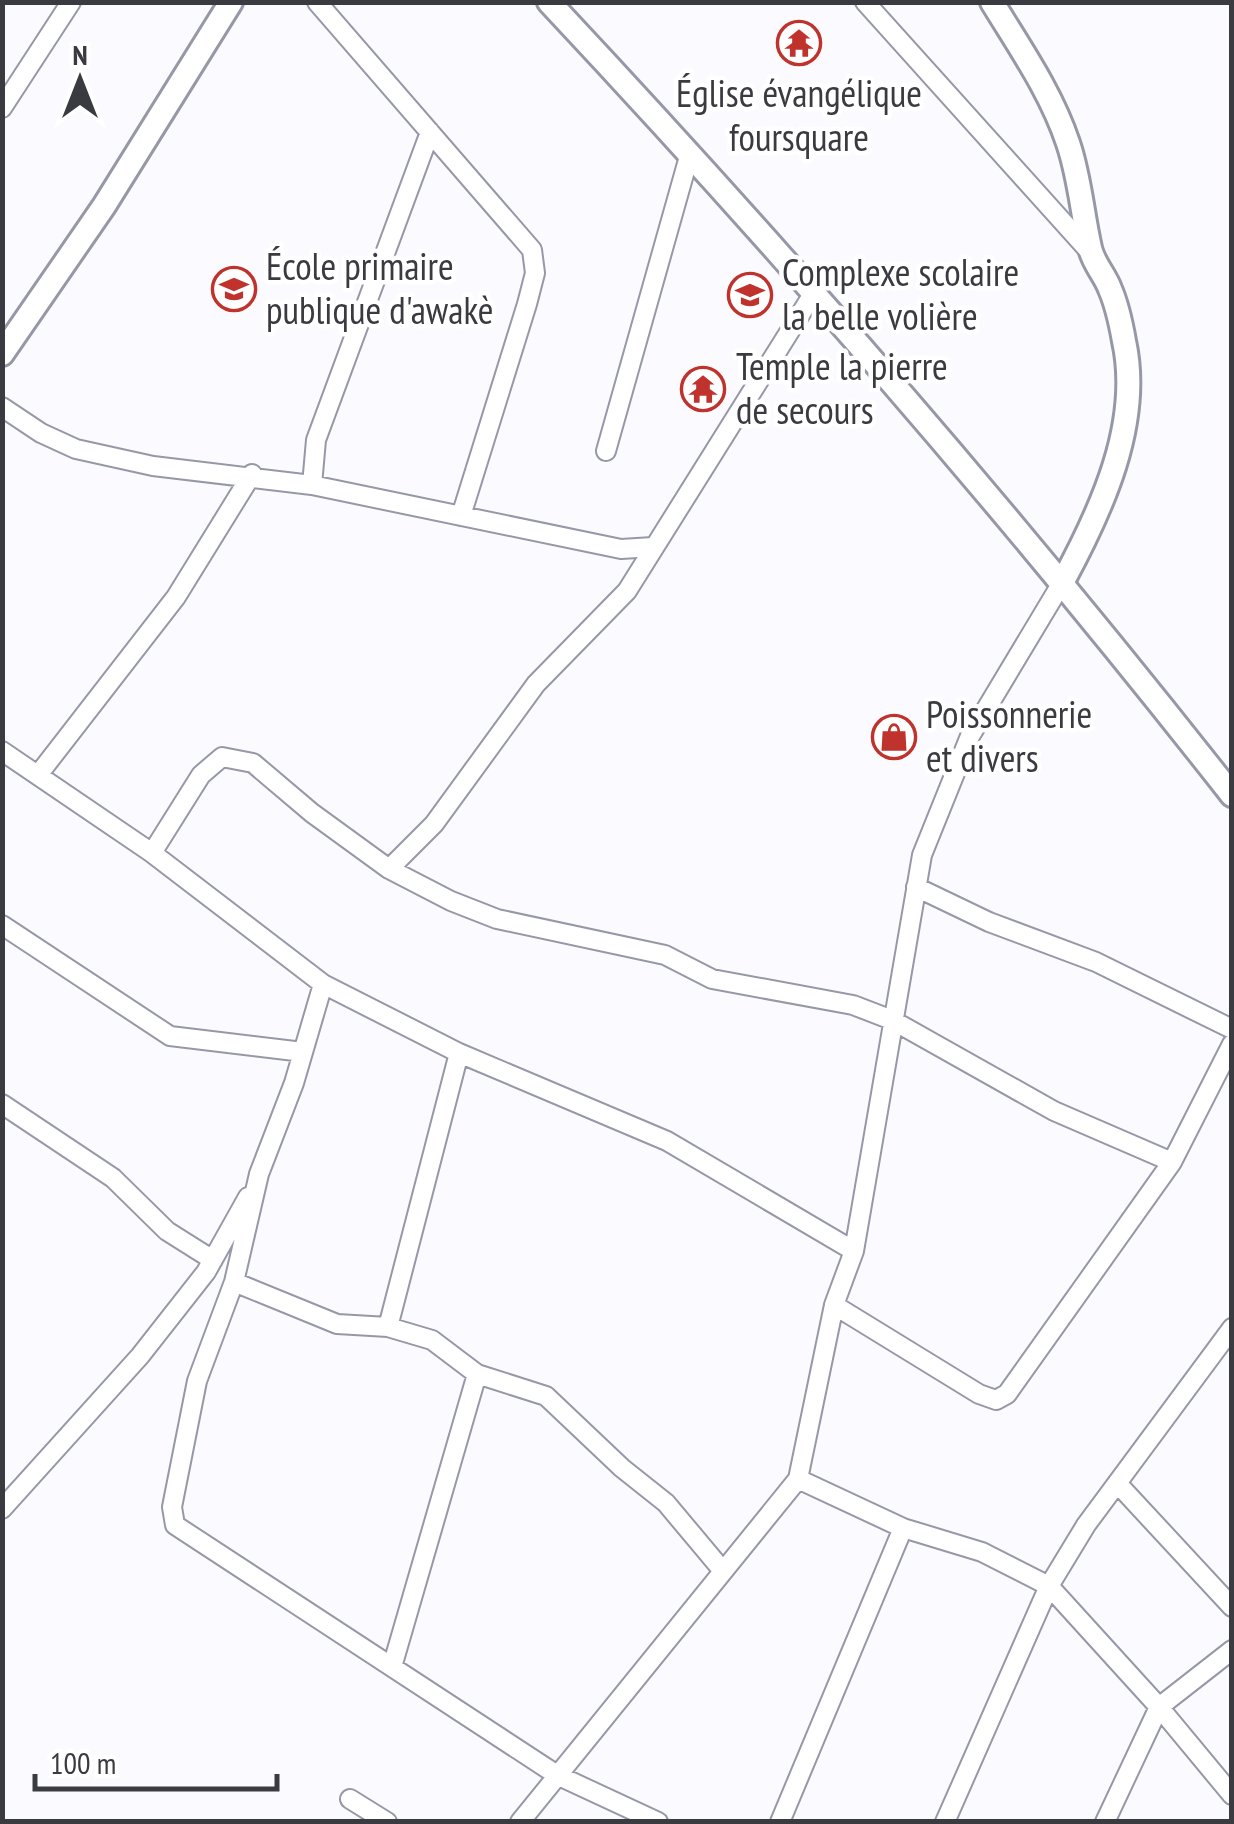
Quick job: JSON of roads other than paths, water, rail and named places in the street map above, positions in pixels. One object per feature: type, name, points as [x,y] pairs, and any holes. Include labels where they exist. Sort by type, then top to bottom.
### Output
[{"type":"street","points":[[2,108],[71,2]]},
{"type":"street","points":[[2,354],[104,206],[231,2]]},
{"type":"street","points":[[317,2],[532,250],[535,273],[460,516]]},
{"type":"street","points":[[549,2],[690,153],[1063,580],[1232,795]]},
{"type":"street","points":[[520,1822],[798,1479],[834,1306],[854,1251],[916,888],[942,798],[970,736],[1098,515],[1126,400],[1126,345],[1110,288],[1090,252],[865,2]]},
{"type":"street","points":[[992,2],[1049,96],[1083,197],[1090,252]]},
{"type":"street","points":[[312,485],[316,440],[430,132]]},
{"type":"street","points":[[606,451],[690,153]]},
{"type":"street","points":[[389,869],[445,809],[536,684],[626,590],[813,294]]},
{"type":"street","points":[[2,407],[41,433],[76,449],[154,466],[252,474],[620,549],[653,547]]},
{"type":"street","points":[[38,774],[176,597],[252,474]]},
{"type":"street","points":[[2,751],[152,853],[323,984],[458,1053],[667,1141],[854,1251]]},
{"type":"street","points":[[152,853],[201,775],[222,756],[233,756],[253,763],[312,813],[389,869],[451,902],[497,919],[664,955],[712,978],[817,996],[892,1020],[1054,1110],[1172,1162]]},
{"type":"street","points":[[916,888],[989,922],[1096,962],[1232,1030]]},
{"type":"street","points":[[2,925],[170,1036],[303,1052]]},
{"type":"street","points":[[323,984],[260,1174],[234,1282],[197,1382],[172,1507],[175,1525],[557,1775],[658,1822]]},
{"type":"street","points":[[834,1306],[979,1394],[996,1400],[1014,1385],[1172,1162],[1232,1044]]},
{"type":"street","points":[[388,1327],[458,1053]]},
{"type":"street","points":[[2,1104],[112,1178],[167,1231],[213,1260]]},
{"type":"street","points":[[2,1509],[140,1356],[213,1260],[260,1174]]},
{"type":"street","points":[[234,1282],[336,1324],[388,1327],[432,1340],[477,1374],[546,1396],[622,1468],[666,1503],[723,1571]]},
{"type":"street","points":[[944,1822],[1049,1586],[1117,1483],[1232,1328]]},
{"type":"street","points":[[392,1667],[477,1374]]},
{"type":"street","points":[[798,1479],[904,1528],[982,1552],[1049,1586],[1160,1707],[1232,1795]]},
{"type":"street","points":[[1117,1483],[1232,1608]]},
{"type":"street","points":[[780,1822],[904,1528]]},
{"type":"street","points":[[1218,1592],[1232,1578]]},
{"type":"street","points":[[1105,1822],[1160,1707],[1232,1650]]},
{"type":"street","points":[[350,1799],[387,1822]]},
{"type":"place","name":"Église évangélique foursquare","points":[[799,43]]},
{"type":"place","name":"École primaire publique d'awakè","points":[[234,289]]},
{"type":"place","name":"Complexe scolaire la belle volière","points":[[750,295]]},
{"type":"place","name":"Temple la pierre de secours","points":[[703,389]]},
{"type":"place","name":"Poissonnerie et divers","points":[[894,737]]}]
